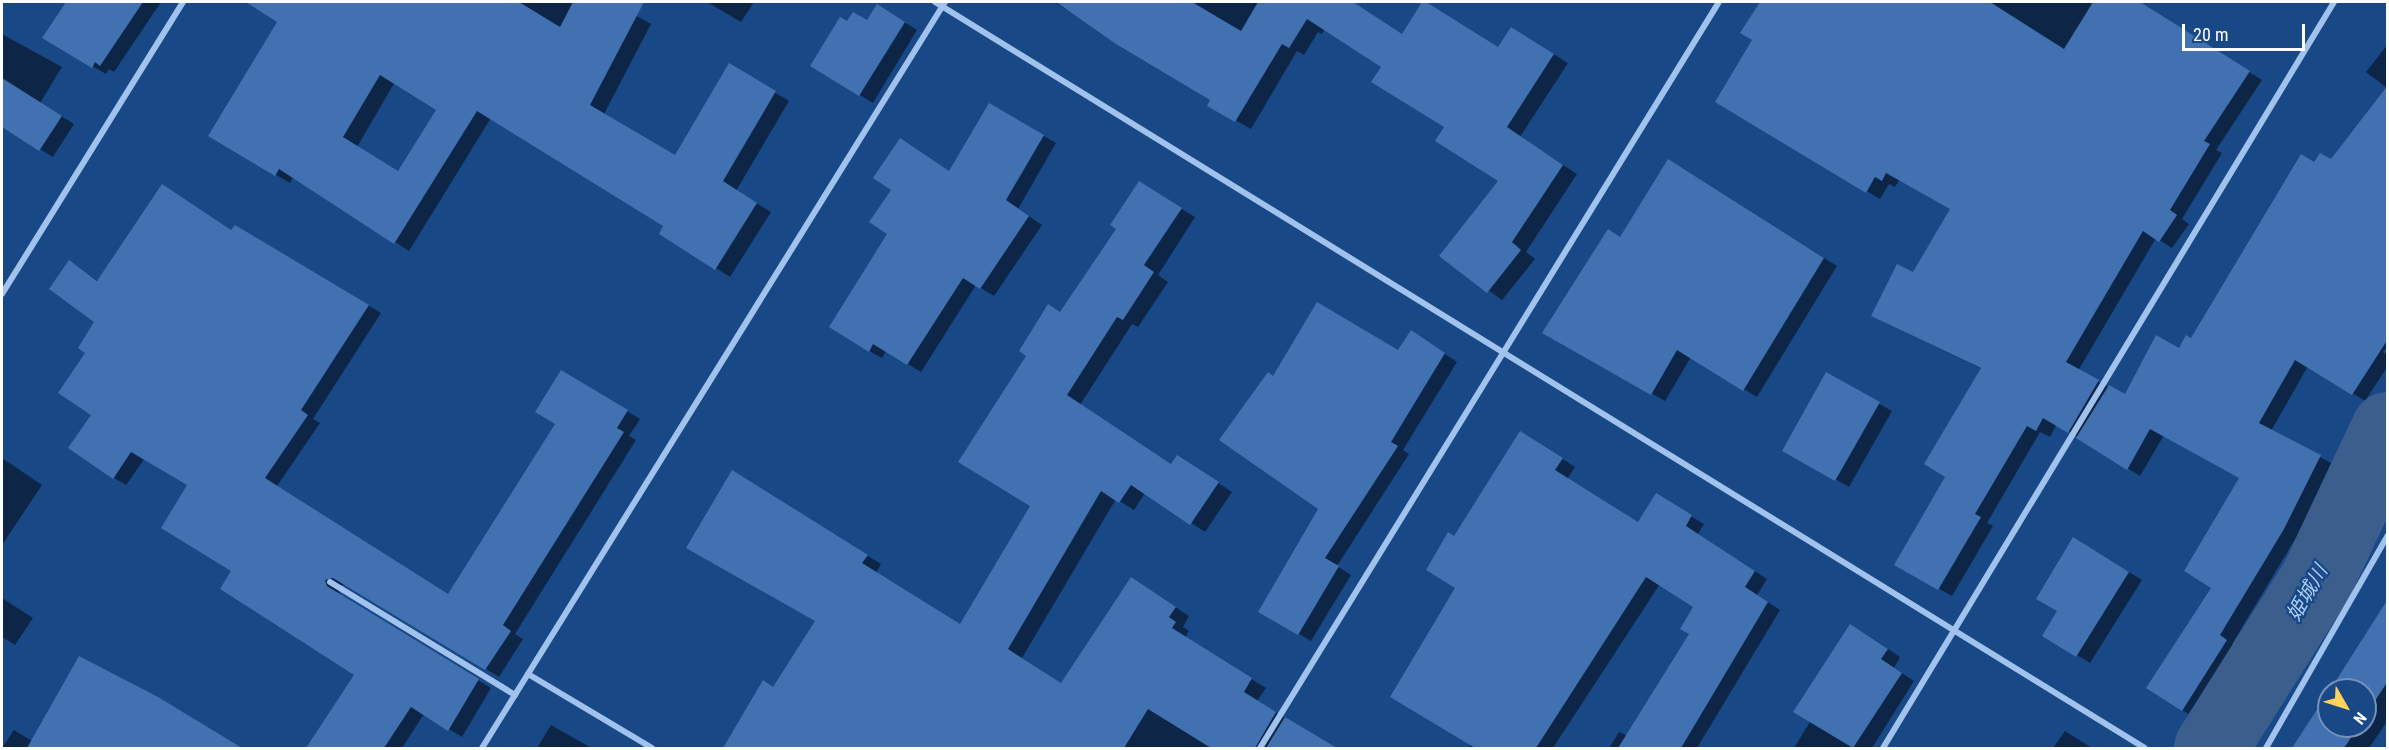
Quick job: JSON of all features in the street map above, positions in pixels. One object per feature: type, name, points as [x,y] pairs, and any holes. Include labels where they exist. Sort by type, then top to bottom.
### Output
[{"type":"street","points":[[2,294],[183,2]]},
{"type":"street","points":[[935,2],[944,4],[1503,354],[2145,748]]},
{"type":"street","points":[[1260,748],[1719,2]]},
{"type":"street","points":[[1883,748],[2334,2]]},
{"type":"street","points":[[482,748],[944,4]]},
{"type":"street","points":[[2266,748],[2388,535]]},
{"type":"street","points":[[330,582],[515,695]]},
{"type":"street","points":[[528,674],[652,748]]},
{"type":"building","points":[[66,2],[143,2],[100,66],[95,62],[92,68],[42,38]]},
{"type":"building","points":[[246,2],[519,2],[560,27],[573,2],[644,2],[590,105],[675,155],[729,63],[776,91],[723,181],[757,203],[715,270],[659,234],[663,226],[477,111],[394,244],[279,169],[275,176],[208,136],[277,22]],"holes":[[[380,75],[436,110],[398,171],[343,137]]]},
{"type":"building","points":[[1056,2],[1192,2],[1241,31],[1258,2],[1353,2],[1402,34],[1422,2],[1426,2],[1498,47],[1511,27],[1554,54],[1507,127],[1563,165],[1512,242],[1521,250],[1487,293],[1439,256],[1498,181],[1435,141],[1444,127],[1371,82],[1381,67],[1307,19],[1289,48],[1282,44],[1235,122],[1207,106],[1210,100],[1116,44]]},
{"type":"building","points":[[1760,2],[1990,2],[2064,49],[2093,2],[2140,2],[2250,71],[2204,141],[2210,144],[2170,210],[2177,215],[2159,242],[2143,231],[2066,362],[2099,380],[2068,433],[2043,418],[2036,431],[2027,426],[1975,514],[1981,517],[1938,590],[1894,565],[1945,477],[1924,464],[1981,368],[1871,316],[1897,264],[1913,272],[1950,209],[1886,173],[1882,181],[1875,177],[1866,193],[1715,102],[1752,40],[1740,33]]},
{"type":"building","points":[[877,4],[905,22],[859,96],[810,66],[840,17],[847,21],[853,12],[867,20]]},
{"type":"building","points":[[2,78],[62,116],[39,151],[2,127]]},
{"type":"building","points":[[2388,85],[2388,339],[2352,395],[2295,360],[2259,423],[2321,455],[2284,529],[2220,635],[2227,640],[2182,711],[2146,688],[2211,588],[2184,571],[2239,478],[2150,429],[2127,470],[2076,438],[2109,385],[2125,394],[2156,335],[2179,348],[2186,335],[2191,338],[2301,154],[2314,162],[2320,153],[2331,159]]},
{"type":"building","points":[[989,103],[1044,135],[1006,200],[1029,216],[980,289],[963,278],[907,365],[873,344],[869,352],[829,327],[887,234],[869,222],[891,190],[873,178],[900,138],[949,171]]},
{"type":"building","points":[[1668,159],[1824,258],[1743,391],[1677,350],[1651,395],[1542,333],[1608,229],[1620,237]]},
{"type":"building","points":[[1139,181],[1182,208],[1144,265],[1154,272],[1123,320],[1117,317],[1067,395],[1171,464],[1177,455],[1219,482],[1190,525],[1131,485],[1119,503],[1101,491],[1008,649],[1061,683],[1131,577],[1176,607],[1169,617],[1176,622],[1172,628],[1252,678],[1244,692],[1276,712],[1255,748],[1211,748],[1148,709],[1124,748],[723,748],[763,680],[773,687],[815,621],[686,548],[732,470],[868,555],[862,563],[960,624],[1030,506],[958,462],[1026,356],[1019,351],[1048,304],[1060,312],[1116,229],[1110,225]]},
{"type":"building","points":[[162,184],[231,230],[235,225],[369,305],[301,410],[308,415],[265,478],[448,594],[555,424],[535,412],[561,370],[628,410],[617,428],[624,432],[503,625],[511,631],[485,670],[333,578],[325,580],[327,586],[479,679],[448,731],[411,707],[384,748],[306,748],[354,675],[220,589],[231,571],[161,528],[187,485],[131,452],[113,479],[68,448],[91,415],[58,393],[85,353],[78,348],[94,322],[49,289],[69,260],[97,281]]},
{"type":"building","points":[[1317,302],[1398,350],[1411,330],[1445,353],[1391,442],[1398,446],[1325,558],[1339,566],[1298,635],[1258,612],[1318,509],[1219,440],[1268,372],[1273,376]]},
{"type":"building","points":[[1826,372],[1880,402],[1835,481],[1782,451]]},
{"type":"building","points":[[1520,431],[1563,458],[1555,470],[1638,522],[1656,493],[1692,515],[1686,526],[1755,571],[1745,587],[1768,602],[1681,748],[1618,748],[1689,634],[1680,629],[1693,607],[1646,577],[1536,748],[1475,748],[1390,697],[1455,588],[1426,570],[1448,532],[1454,536]]},
{"type":"building","points":[[2073,537],[2129,572],[2076,657],[2042,636],[2057,611],[2036,599]]},
{"type":"building","points":[[2388,599],[2388,681],[2377,698],[2377,678],[2338,678]]},
{"type":"building","points":[[1850,624],[1888,649],[1881,659],[1902,673],[1853,748],[1793,712]]},
{"type":"building","points":[[79,656],[158,697],[242,748],[27,748]]},
{"type":"building","points":[[2317,709],[2317,738],[2351,738],[2344,748],[2292,748]]},
{"type":"building","points":[[1285,717],[1337,748],[1266,748]]},
{"type":"waterway","name":"姫城川","points":[[2211,748],[2317,580],[2388,429]]}]
